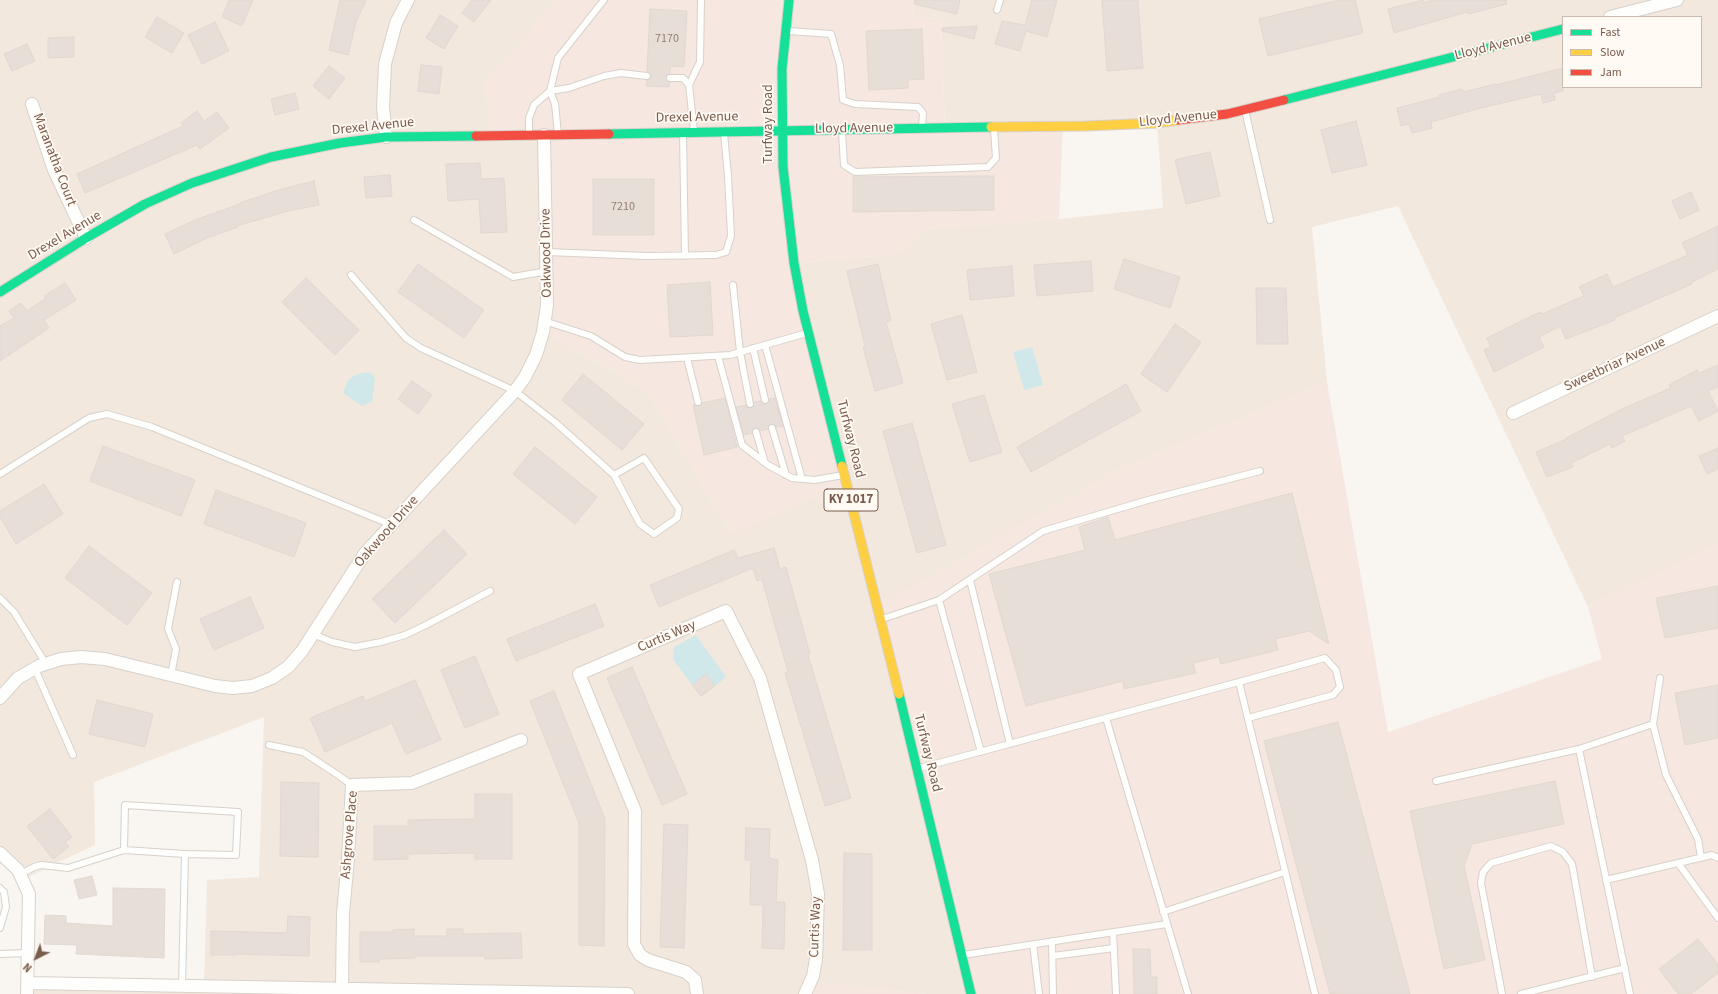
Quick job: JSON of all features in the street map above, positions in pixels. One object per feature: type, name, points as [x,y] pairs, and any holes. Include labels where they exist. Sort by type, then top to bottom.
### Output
[{"type":"street","points":[[386,137],[383,107],[385,64],[396,23],[408,0]]},
{"type":"street","name":"Turfway Road","points":[[789,0],[782,70],[782,130],[787,215],[794,263],[809,333],[971,994]]},
{"type":"street","points":[[1614,16],[1677,0]]},
{"type":"street","name":"Lloyd Avenue","points":[[782,130],[994,127],[1157,122],[1227,114],[1562,29]]},
{"type":"street","name":"Maranatha Court","points":[[32,104],[54,170],[86,238]]},
{"type":"street","name":"Drexel Avenue","points":[[0,292],[86,238],[145,204],[192,183],[272,158],[340,143],[386,137],[782,130]]},
{"type":"street","name":"Oakwood Drive","points":[[0,698],[18,678],[40,666],[61,659],[81,657],[105,659],[215,686],[233,688],[252,686],[272,678],[288,667],[302,651],[365,553],[515,391],[525,377],[536,354],[547,305],[548,271],[544,135]]},
{"type":"street","name":"Sweetbriar Avenue","points":[[1513,413],[1718,316]]},
{"type":"street","name":"Curtis Way","points":[[697,994],[695,980],[686,972],[648,960],[640,955],[634,944],[635,811],[579,674],[726,612],[760,678],[812,860],[818,894],[816,959],[813,976],[805,994]]},
{"type":"street","name":"Ashgrove Place","points":[[342,988],[343,913],[352,785],[412,783],[521,740]]},
{"type":"street","points":[[0,853],[21,874],[29,894],[28,988],[182,986],[628,994]]},
{"type":"lane","points":[[558,135],[555,104],[550,91],[558,58],[604,0]]},
{"type":"lane","points":[[694,132],[689,85],[700,62],[701,0]]},
{"type":"lane","points":[[997,10],[1000,0]]},
{"type":"lane","points":[[785,30],[831,34],[840,65],[843,100],[855,104],[918,107],[923,113],[922,128]]},
{"type":"lane","points":[[529,135],[529,118],[534,105],[550,91],[569,88],[604,76],[621,73],[647,76]]},
{"type":"lane","points":[[670,78],[683,78],[689,85]]},
{"type":"lane","points":[[1245,110],[1270,220]]},
{"type":"lane","points":[[842,130],[844,165],[855,172],[988,167],[996,158],[994,127]]},
{"type":"lane","points":[[683,132],[686,256]]},
{"type":"lane","points":[[547,252],[686,256],[716,255],[726,252],[731,236],[724,132]]},
{"type":"lane","points":[[414,220],[513,277],[548,271]]},
{"type":"lane","points":[[352,275],[406,338],[422,348],[515,391],[556,423],[614,475],[640,524],[654,534],[677,518],[679,509],[644,458],[614,475]]},
{"type":"lane","points":[[733,285],[740,352],[750,404]]},
{"type":"lane","points":[[544,321],[591,336],[625,357],[640,360],[718,356],[740,352],[809,333]]},
{"type":"lane","points":[[764,345],[802,479]]},
{"type":"lane","points":[[754,348],[765,400]]},
{"type":"lane","points":[[718,356],[742,445],[765,463],[792,478],[815,480],[845,475]]},
{"type":"lane","points":[[687,358],[698,402]]},
{"type":"lane","points":[[0,474],[89,418],[107,414],[152,427],[392,525]]},
{"type":"lane","points":[[772,428],[786,475]]},
{"type":"lane","points":[[756,432],[765,463]]},
{"type":"lane","points":[[880,620],[939,600],[1043,531],[1148,500],[1260,470]]},
{"type":"lane","points":[[970,580],[1010,744]]},
{"type":"lane","points":[[171,675],[176,649],[168,629],[178,582]]},
{"type":"lane","points":[[313,634],[332,642],[355,647],[381,642],[405,635],[426,626],[490,591]]},
{"type":"lane","points":[[0,598],[14,612],[40,666],[73,755]]},
{"type":"lane","points":[[939,600],[981,752]]},
{"type":"lane","points":[[916,769],[1325,658],[1336,670],[1340,687],[1333,695],[1248,718]]},
{"type":"lane","points":[[1660,678],[1653,724],[1666,775],[1698,840],[1701,858]]},
{"type":"lane","points":[[1239,682],[1315,994]]},
{"type":"lane","points":[[1106,718],[1188,994]]},
{"type":"lane","points":[[1436,781],[1579,749],[1653,724]]},
{"type":"lane","points":[[269,745],[302,752],[352,785]]},
{"type":"lane","points":[[1579,749],[1630,994]]},
{"type":"lane","points":[[21,874],[41,865],[68,868],[124,850],[236,856],[238,812],[126,805],[124,850]]},
{"type":"lane","points":[[1502,994],[1480,883],[1483,872],[1491,863],[1551,846],[1563,852],[1572,864],[1592,977]]},
{"type":"lane","points":[[182,986],[185,854]]},
{"type":"lane","points":[[1606,880],[1712,855],[1718,858]]},
{"type":"lane","points":[[1678,863],[1718,918]]},
{"type":"lane","points":[[1163,912],[1285,872]]},
{"type":"lane","points":[[0,888],[4,892],[6,907],[0,928]]},
{"type":"lane","points":[[962,955],[1167,924]]},
{"type":"lane","points":[[1113,932],[1116,994]]},
{"type":"lane","points":[[1052,942],[1053,994]]},
{"type":"lane","points":[[1033,944],[1039,994]]},
{"type":"lane","points":[[1053,956],[1114,948]]},
{"type":"lane","points":[[0,954],[29,953]]},
{"type":"lane","points":[[1521,994],[1624,968]]},
{"type":"shaded area","points":[[0,0],[557,0],[483,84],[544,135],[543,332],[647,391],[731,534],[794,263],[897,254],[924,229],[1059,219],[1163,208],[1157,123],[945,128],[941,19],[912,17],[917,0],[1718,0],[1718,544],[1588,607],[1398,206],[1312,227],[1327,382],[1113,472],[971,994],[927,994],[810,982],[805,994],[27,994],[28,983],[204,986],[207,880],[259,877],[264,717],[94,782],[95,845],[24,879],[0,853]]},
{"type":"shaded area","points":[[557,0],[917,0],[912,17],[941,19],[945,128],[1063,126],[1059,219],[925,229],[897,254],[794,263],[847,484],[731,534],[647,391],[543,332],[544,135],[489,136],[483,83]]},
{"type":"shaded area","points":[[1327,382],[1388,732],[1602,659],[1588,607],[1718,544],[1718,994],[971,994],[877,606],[1113,472]]},
{"type":"shaded area","points":[[810,982],[927,994],[805,994]]},
{"type":"water","points":[[1032,347],[1043,385],[1024,390],[1013,352]]},
{"type":"water","points":[[370,372],[375,379],[372,402],[362,406],[343,393],[348,380],[357,374]]},
{"type":"water","points":[[696,635],[726,677],[715,686],[706,675],[692,685],[673,659],[674,647]]},
{"type":"building","points":[[229,0],[253,0],[242,26],[222,17]]},
{"type":"building","points":[[340,0],[366,0],[356,22],[348,55],[329,50]]},
{"type":"building","points":[[472,0],[491,0],[474,22],[462,13]]},
{"type":"building","points":[[915,0],[960,0],[957,14],[914,4]]},
{"type":"building","points":[[1032,0],[1057,0],[1047,37],[1026,31],[1020,51],[995,44],[1002,21],[1025,25]]},
{"type":"building","points":[[1102,0],[1138,0],[1143,68],[1107,71]]},
{"type":"building","points":[[1339,0],[1355,0],[1363,33],[1268,56],[1259,19]]},
{"type":"building","points":[[1423,0],[1423,3],[1433,0],[1506,0],[1507,4],[1468,14],[1467,12],[1394,33],[1388,9]]},
{"type":"building","points":[[650,9],[687,11],[684,67],[670,66],[670,74],[666,78],[670,82],[669,87],[646,86],[647,80],[651,76],[647,71]]},
{"type":"building","points":[[440,15],[458,26],[444,49],[426,38]]},
{"type":"building","points":[[157,17],[184,33],[172,53],[145,37]]},
{"type":"building","points":[[215,22],[229,51],[202,64],[188,35]]},
{"type":"building","points":[[977,26],[974,39],[942,31],[942,28]]},
{"type":"building","points":[[922,29],[924,79],[908,80],[908,88],[869,90],[866,31]]},
{"type":"building","points":[[74,37],[74,57],[48,58],[48,38]]},
{"type":"building","points":[[27,44],[35,61],[12,71],[4,54]]},
{"type":"building","points":[[421,65],[442,67],[439,94],[418,91]]},
{"type":"building","points":[[329,66],[345,78],[329,99],[313,86]]},
{"type":"building","points":[[1562,68],[1563,91],[1554,93],[1555,100],[1543,103],[1541,94],[1481,108],[1431,122],[1432,128],[1412,133],[1409,124],[1401,126],[1397,108],[1440,97],[1439,95],[1462,89],[1463,92]]},
{"type":"building","points":[[295,93],[299,109],[275,115],[271,99]]},
{"type":"building","points":[[197,111],[204,121],[217,112],[229,128],[200,149],[197,145],[85,193],[77,174],[183,126],[181,123]]},
{"type":"building","points":[[1356,121],[1367,165],[1332,173],[1321,130]]},
{"type":"building","points":[[1210,152],[1220,196],[1186,204],[1175,160]]},
{"type":"building","points":[[480,163],[481,179],[504,178],[507,232],[481,233],[479,199],[448,201],[446,164]]},
{"type":"building","points":[[390,175],[392,196],[366,198],[364,177]]},
{"type":"building","points":[[994,176],[994,210],[853,212],[853,177]]},
{"type":"building","points":[[593,179],[654,179],[654,235],[593,235]]},
{"type":"building","points":[[314,181],[319,205],[288,211],[237,226],[238,227],[207,238],[174,254],[165,234],[195,220],[240,203],[282,189]]},
{"type":"building","points":[[1691,192],[1699,210],[1680,219],[1672,201]]},
{"type":"building","points":[[1718,226],[1718,269],[1692,282],[1692,284],[1614,318],[1615,320],[1566,339],[1560,326],[1539,337],[1544,347],[1494,372],[1484,350],[1491,347],[1487,338],[1540,312],[1542,314],[1584,296],[1579,287],[1607,274],[1613,287],[1688,255],[1682,243]]},
{"type":"building","points":[[1124,259],[1180,277],[1170,308],[1114,289]]},
{"type":"building","points":[[1091,261],[1093,291],[1037,296],[1034,265]]},
{"type":"building","points":[[418,264],[484,310],[464,338],[398,292]]},
{"type":"building","points":[[878,264],[891,321],[886,322],[903,383],[875,391],[863,347],[865,346],[847,271]]},
{"type":"building","points":[[1012,266],[1014,296],[970,300],[967,270]]},
{"type":"building","points":[[306,278],[359,330],[335,355],[282,302]]},
{"type":"building","points":[[710,282],[713,335],[670,337],[667,285]]},
{"type":"building","points":[[65,283],[76,300],[44,320],[49,328],[0,361],[0,326],[14,318],[9,311],[21,303],[27,311],[46,298],[44,296]]},
{"type":"building","points":[[1256,288],[1286,288],[1288,344],[1257,344]]},
{"type":"building","points":[[962,315],[977,372],[947,380],[931,324]]},
{"type":"building","points":[[1175,324],[1201,342],[1167,392],[1141,374]]},
{"type":"building","points":[[1718,365],[1718,387],[1708,391],[1718,411],[1699,421],[1691,406],[1622,436],[1625,441],[1612,448],[1610,444],[1571,463],[1573,467],[1547,477],[1536,452],[1567,439],[1566,438],[1626,407],[1671,388],[1669,385],[1697,370],[1699,373]]},
{"type":"building","points":[[583,374],[644,424],[622,450],[562,400]]},
{"type":"building","points":[[412,381],[432,395],[418,414],[398,399]]},
{"type":"building","points":[[1126,384],[1141,411],[1031,472],[1017,447]]},
{"type":"building","points":[[984,395],[1002,452],[970,462],[952,404]]},
{"type":"building","points":[[725,398],[737,447],[704,455],[693,405],[699,406],[702,403]]},
{"type":"building","points":[[775,398],[783,426],[776,427],[771,424],[768,429],[760,431],[755,428],[752,433],[744,435],[736,407],[746,405],[748,408],[751,408],[754,402],[761,401],[763,404],[766,404],[769,399]]},
{"type":"building","points":[[912,423],[946,545],[917,553],[883,431]]},
{"type":"building","points":[[103,446],[195,480],[181,516],[90,481]]},
{"type":"building","points":[[535,447],[597,497],[575,524],[513,474]]},
{"type":"building","points":[[1718,448],[1718,469],[1707,474],[1699,456]]},
{"type":"building","points":[[44,484],[63,514],[16,544],[0,517],[0,511]]},
{"type":"building","points":[[216,490],[306,523],[294,557],[204,524]]},
{"type":"building","points":[[1292,493],[1329,644],[1309,631],[1275,639],[1278,650],[1221,664],[1219,657],[1193,663],[1196,673],[1124,689],[1123,681],[1026,706],[989,574],[1085,550],[1079,527],[1108,517],[1115,540]]},
{"type":"building","points":[[444,530],[467,554],[395,623],[372,599]]},
{"type":"building","points":[[89,546],[152,593],[127,625],[65,578]]},
{"type":"building","points":[[774,548],[780,569],[786,567],[810,654],[808,655],[851,798],[825,806],[785,673],[788,672],[762,579],[757,581],[753,568],[659,607],[650,585],[734,550],[738,558]]},
{"type":"building","points":[[1718,586],[1718,628],[1665,638],[1656,598]]},
{"type":"building","points":[[250,597],[264,628],[214,650],[200,619]]},
{"type":"building","points":[[595,604],[604,626],[516,661],[507,639]]},
{"type":"building","points":[[475,656],[499,714],[465,728],[441,670]]},
{"type":"building","points":[[632,667],[687,794],[662,805],[607,678]]},
{"type":"building","points":[[706,674],[715,686],[701,696],[692,685]]},
{"type":"building","points":[[415,680],[441,740],[406,754],[392,723],[325,752],[310,718],[363,696],[365,701]]},
{"type":"building","points":[[1718,685],[1718,738],[1685,745],[1675,693]]},
{"type":"building","points":[[554,691],[605,819],[604,946],[579,945],[579,823],[530,701]]},
{"type":"building","points":[[97,700],[153,714],[145,747],[89,734]]},
{"type":"building","points":[[1338,722],[1410,994],[1330,994],[1264,741]]},
{"type":"building","points":[[1555,781],[1564,824],[1472,844],[1464,866],[1485,960],[1444,969],[1410,811]]},
{"type":"building","points":[[281,782],[319,783],[318,857],[280,856]]},
{"type":"building","points":[[475,794],[512,794],[512,859],[475,859],[475,853],[408,854],[408,859],[374,860],[374,826],[408,826],[408,820],[475,819]]},
{"type":"building","points":[[50,809],[72,837],[65,842],[69,847],[53,859],[27,826]]},
{"type":"building","points":[[664,824],[688,825],[684,948],[660,947]]},
{"type":"building","points":[[746,828],[770,829],[769,858],[778,860],[776,902],[785,902],[784,949],[762,948],[763,905],[750,905],[751,860],[745,860]]},
{"type":"building","points":[[844,853],[872,854],[872,950],[843,950]]},
{"type":"building","points":[[92,876],[97,895],[79,899],[74,880]]},
{"type":"building","points":[[113,888],[165,889],[164,958],[76,954],[77,945],[44,944],[45,915],[66,916],[66,923],[113,926]]},
{"type":"building","points":[[288,916],[310,917],[309,956],[235,954],[211,955],[211,931],[287,933]]},
{"type":"building","points":[[414,929],[414,936],[447,936],[447,929],[463,929],[463,934],[521,933],[522,958],[485,959],[485,956],[415,956],[415,958],[379,959],[379,962],[360,962],[360,932],[393,932],[393,930]]},
{"type":"building","points":[[1698,939],[1718,964],[1718,973],[1691,994],[1678,994],[1659,969]]},
{"type":"building","points":[[1133,949],[1150,949],[1151,977],[1157,977],[1157,994],[1134,994]]},
{"type":"traffic: fast","points":[[789,0],[782,69],[783,167],[794,263],[803,311],[842,466]]},
{"type":"traffic: fast","points":[[1284,100],[1562,29]]},
{"type":"traffic: fast","points":[[609,134],[991,127]]},
{"type":"traffic: fast","points":[[0,292],[86,238],[145,204],[192,183],[271,157],[340,143],[386,137],[476,136]]},
{"type":"traffic: fast","points":[[899,694],[971,994]]},
{"type":"traffic: slow","points":[[991,127],[1086,126],[1157,123],[1178,120]]},
{"type":"traffic: slow","points":[[842,466],[899,694]]},
{"type":"traffic: jam","points":[[1178,120],[1227,114],[1284,100]]},
{"type":"traffic: jam","points":[[476,136],[609,134]]}]
